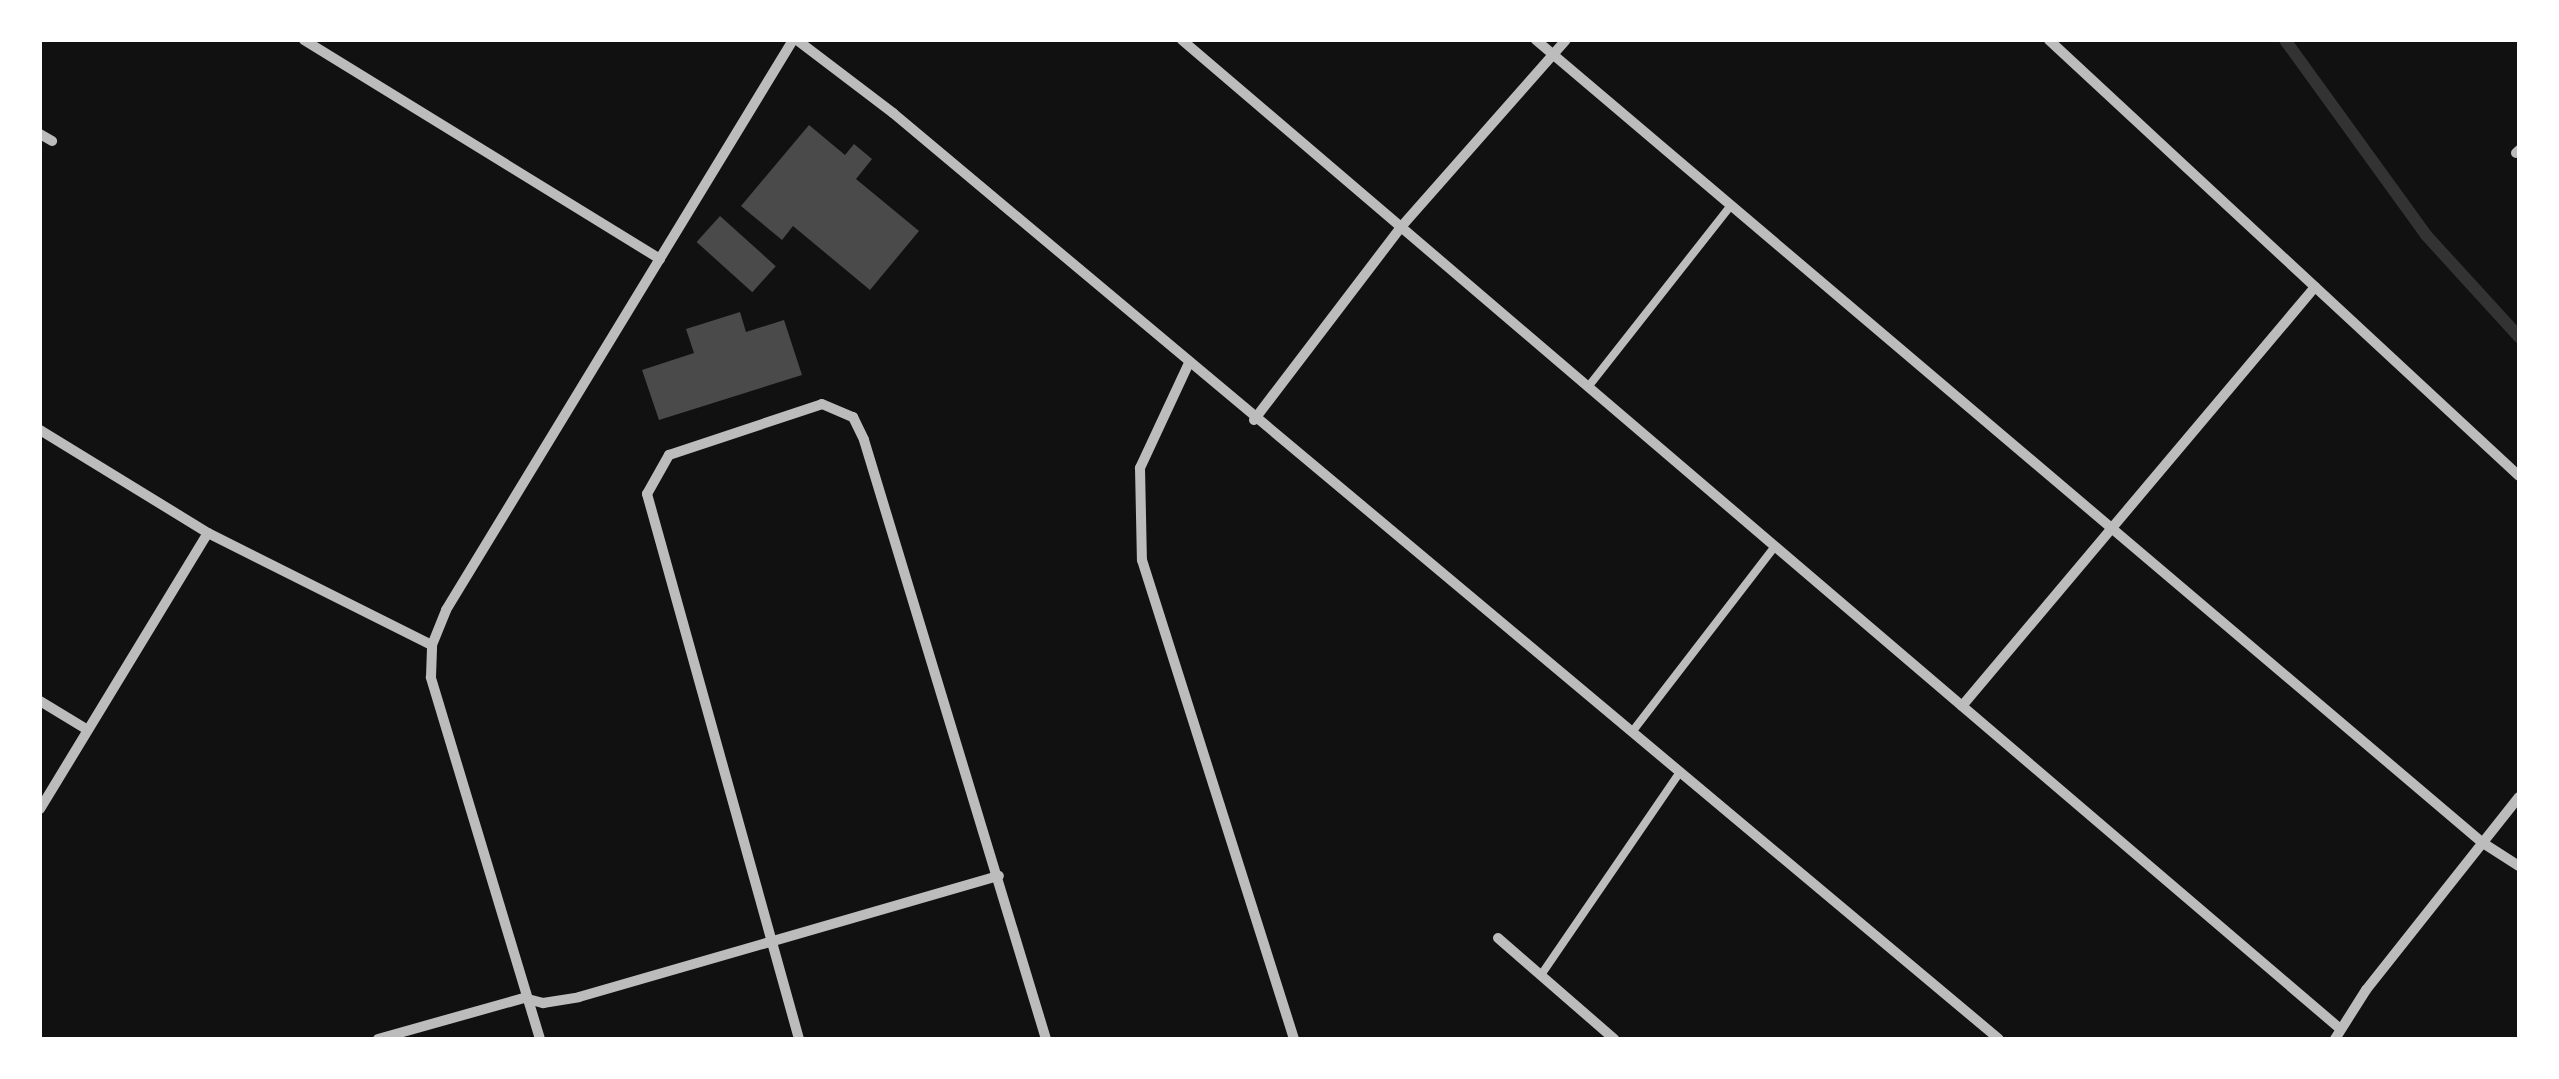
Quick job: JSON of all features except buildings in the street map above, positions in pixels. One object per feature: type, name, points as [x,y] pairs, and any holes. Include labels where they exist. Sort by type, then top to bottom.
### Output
[{"type":"street","points":[[304,40],[660,259]]},
{"type":"street","points":[[540,1039],[524,998],[431,677],[432,645],[446,610],[795,40],[893,113],[1188,366],[1999,1039]]},
{"type":"street","points":[[1182,40],[1962,706],[2336,1033],[2519,797]]},
{"type":"street","points":[[1536,40],[2482,843],[2519,866]]},
{"type":"street","points":[[1254,420],[1402,227],[1566,40]]},
{"type":"street","points":[[2048,40],[2519,476]]},
{"type":"street","points":[[40,134],[52,141]]},
{"type":"street","points":[[1962,706],[2315,286]]},
{"type":"street","points":[[1188,366],[1140,468],[1142,560],[1294,1039]]},
{"type":"street","points":[[800,1039],[646,494],[669,455],[809,406],[844,411],[860,431],[1046,1039]]},
{"type":"street","points":[[40,430],[208,533],[432,645]]},
{"type":"street","points":[[40,809],[208,533]]},
{"type":"street","points":[[40,702],[86,729]]},
{"type":"street","points":[[378,1039],[524,998],[543,1003],[579,997],[771,945],[999,876]]},
{"type":"street","points":[[1498,938],[1614,1039]]},
{"type":"lane","points":[[1588,387],[1731,206]]},
{"type":"lane","points":[[1632,732],[1774,546]]},
{"type":"lane","points":[[1541,976],[1680,772]]},
{"type":"waterway","points":[[2285,40],[2426,235],[2519,337]]}]
